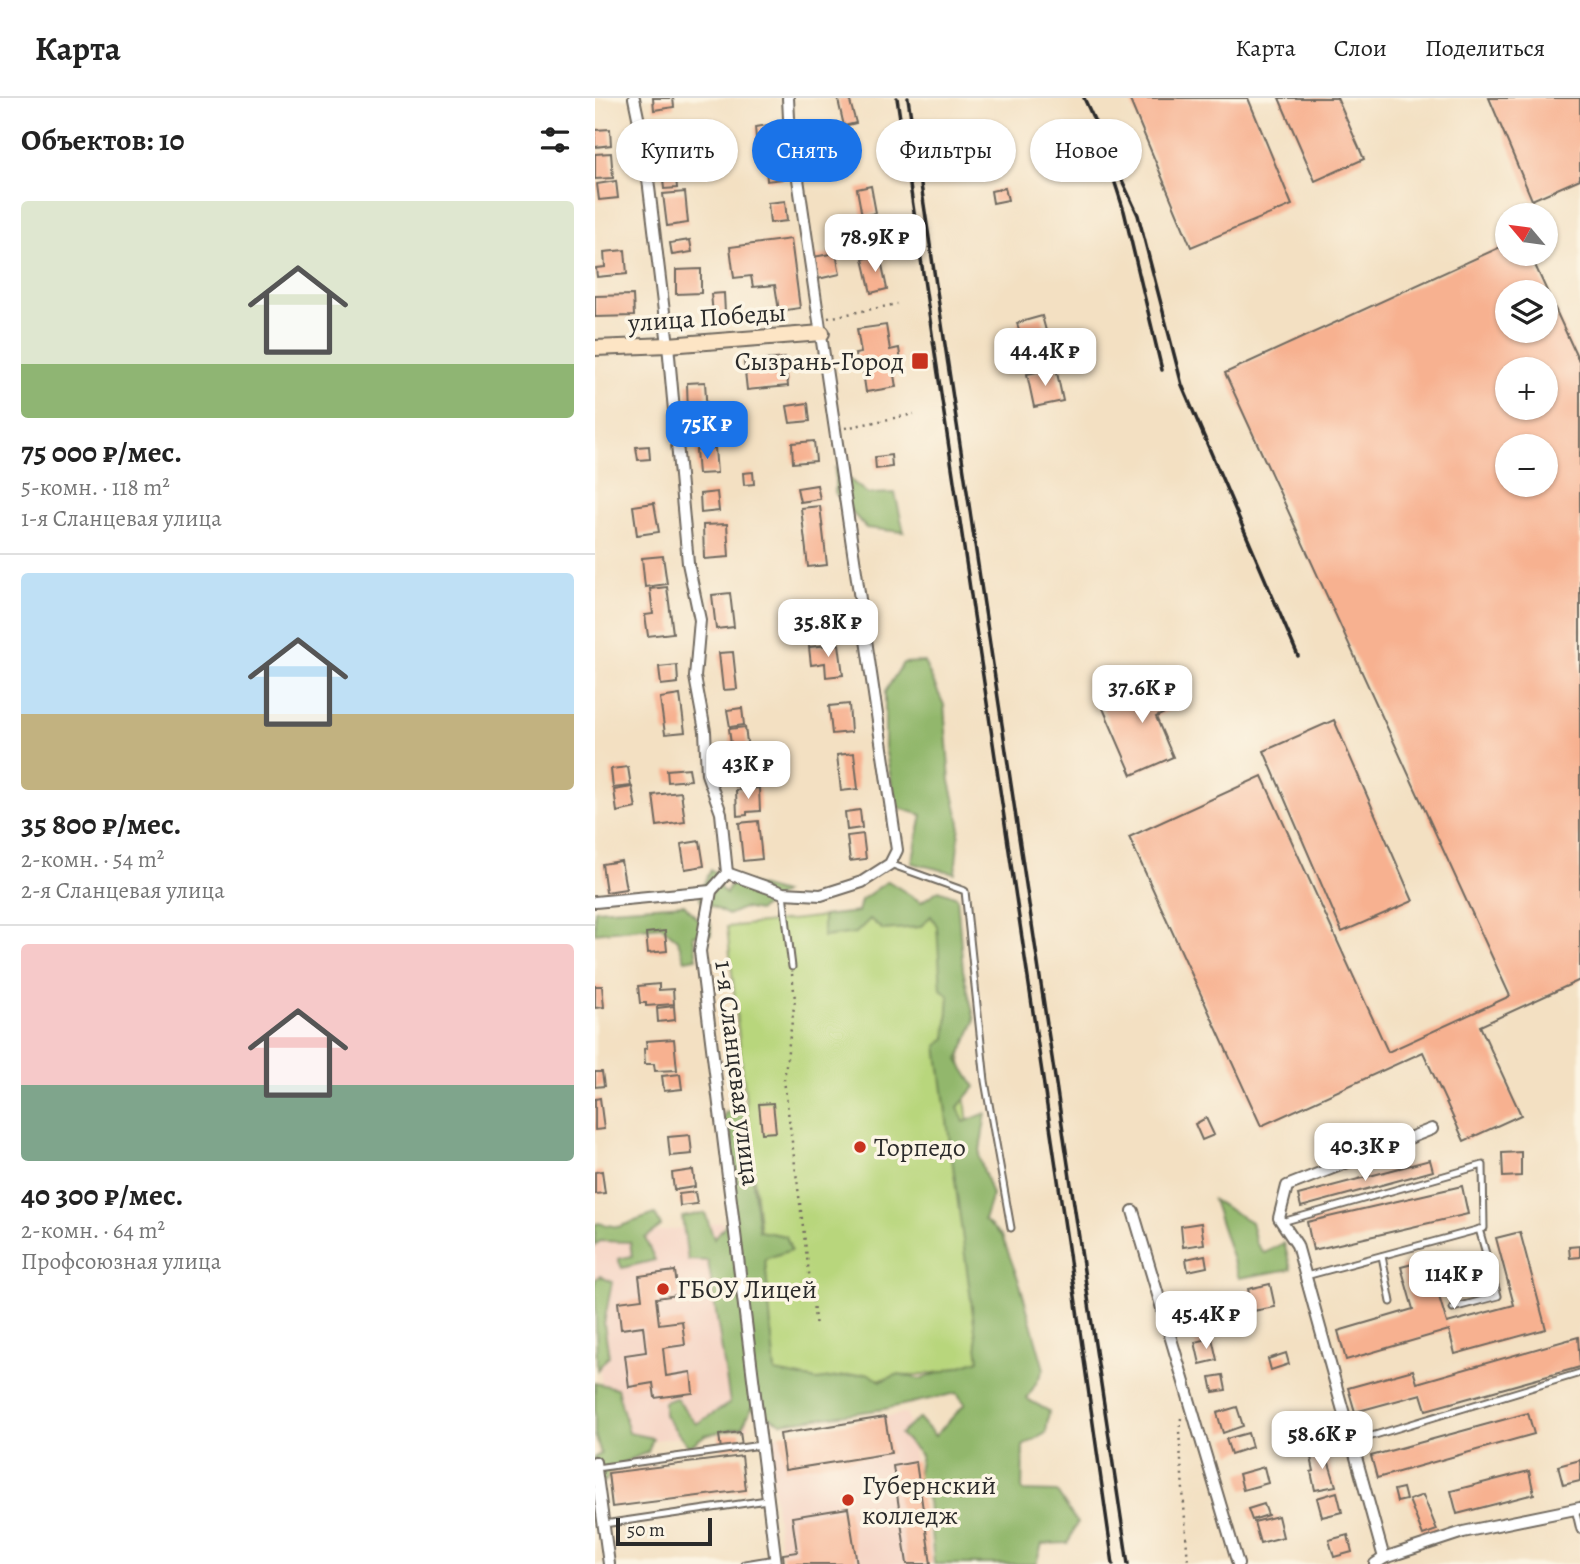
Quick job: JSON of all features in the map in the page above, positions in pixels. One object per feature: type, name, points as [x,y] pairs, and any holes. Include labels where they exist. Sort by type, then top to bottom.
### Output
[{"type":"street","points":[[595,902],[711,891],[727,873],[721,813],[707,774],[705,731],[695,677],[700,620],[688,563],[668,345],[644,146],[634,98]]},
{"type":"street","points":[[727,873],[783,893],[821,895],[862,882],[890,864],[897,850],[788,98]]},
{"type":"street","name":"улица Победы","points":[[595,348],[668,345],[821,326]]},
{"type":"street","name":"1-я Сланцевая улица","points":[[711,891],[700,951],[776,1562]]},
{"type":"street","points":[[1432,1129],[1287,1186],[1279,1218],[1297,1245],[1352,1442],[1380,1561],[1463,1532],[1577,1508]]},
{"type":"street","points":[[1133,1211],[1238,1564]]},
{"type":"street","points":[[595,1462],[609,1564]]},
{"type":"lane","points":[[890,864],[965,891],[985,1081],[1011,1228]]},
{"type":"lane","points":[[783,893],[792,967]]},
{"type":"lane","points":[[1282,1222],[1483,1165],[1484,1228],[1306,1276]]},
{"type":"lane","points":[[1453,1308],[1498,1296],[1479,1229]]},
{"type":"lane","points":[[1382,1256],[1391,1302]]},
{"type":"lane","points":[[1352,1442],[1580,1373]]},
{"type":"lane","points":[[596,1468],[761,1445]]},
{"type":"lane","points":[[604,1524],[768,1500]]},
{"type":"lane","points":[[1577,1508],[1580,1530]]},
{"type":"lane","points":[[745,1564],[776,1562]]},
{"type":"path","points":[[821,326],[897,304]]},
{"type":"path","points":[[836,429],[914,414]]},
{"type":"path","points":[[792,967],[795,999],[784,1080],[816,1327]]},
{"type":"path","points":[[1188,1564],[1179,1431],[1182,1414],[1190,1402]]},
{"type":"shaded area","name":"ГБОУ Лицей","points":[[722,1222],[748,1428],[610,1446],[595,1336],[595,1241]]},
{"type":"shaded area","name":"Губернский колледж","points":[[907,1413],[933,1564],[782,1564],[767,1437]]},
{"type":"green space","points":[[835,468],[868,494],[895,493],[904,532],[866,528],[835,493]]},
{"type":"green space","points":[[924,662],[944,705],[950,781],[960,823],[955,873],[912,863],[922,815],[896,807],[885,747],[885,692],[903,663]]},
{"type":"green space","points":[[711,870],[719,874],[719,887],[726,894],[733,879],[783,893],[758,911],[743,908],[728,915],[700,900],[701,889]]},
{"type":"green space","points":[[888,881],[921,902],[939,890],[957,897],[963,970],[975,1021],[958,1060],[975,1087],[958,1107],[964,1122],[986,1113],[979,1157],[992,1195],[984,1220],[1002,1236],[1020,1284],[1044,1369],[1027,1399],[1049,1411],[1046,1433],[1023,1446],[1022,1491],[1057,1492],[1077,1523],[1068,1543],[1042,1544],[1036,1564],[934,1564],[928,1501],[917,1477],[921,1455],[900,1434],[919,1418],[935,1436],[965,1404],[957,1393],[884,1409],[782,1423],[752,1408],[742,1427],[705,1435],[689,1447],[664,1415],[664,1402],[676,1398],[696,1424],[730,1403],[708,1261],[688,1260],[682,1217],[705,1213],[714,1239],[734,1214],[732,1136],[718,1127],[726,1112],[744,1112],[759,1231],[786,1236],[791,1250],[765,1259],[775,1372],[817,1380],[867,1373],[881,1381],[899,1374],[920,1379],[979,1360],[937,1046],[946,1038],[949,996],[941,989],[937,926],[931,916],[920,927],[883,930],[870,919],[856,933],[823,937],[823,916],[858,912],[861,900]]},
{"type":"green space","name":"Торпедо","points":[[944,903],[994,1366],[777,1391],[727,927]]},
{"type":"green space","points":[[684,904],[699,921],[711,924],[711,935],[693,935],[697,958],[685,960],[677,939],[661,926],[595,933],[595,910]]},
{"type":"green space","points":[[1213,1200],[1251,1222],[1256,1243],[1264,1253],[1284,1243],[1291,1269],[1239,1278]]},
{"type":"green space","points":[[655,1214],[661,1226],[645,1238],[655,1260],[622,1268],[618,1259],[632,1256],[630,1242],[600,1241],[595,1246],[595,1225],[598,1223],[618,1227]]},
{"type":"green space","points":[[600,1276],[612,1282],[604,1324],[609,1356],[597,1370],[595,1280]]},
{"type":"green space","points":[[595,1383],[617,1388],[629,1433],[653,1438],[648,1452],[617,1465],[605,1482],[595,1480],[595,1457],[601,1454],[595,1434]]},
{"type":"building","points":[[653,98],[673,98],[674,107],[654,110]]},
{"type":"building","points":[[849,98],[855,119],[842,119],[838,100]]},
{"type":"building","points":[[1129,98],[1248,98],[1292,205],[1191,247],[1142,129],[1142,119],[1138,119]]},
{"type":"building","points":[[1279,98],[1337,98],[1364,159],[1315,181]]},
{"type":"building","points":[[1489,98],[1580,98],[1580,179],[1532,200]]},
{"type":"building","points":[[610,129],[611,145],[595,147],[595,130]]},
{"type":"building","points":[[611,153],[613,178],[595,179],[595,154]]},
{"type":"building","points":[[616,181],[618,198],[599,200],[597,184]]},
{"type":"building","points":[[663,182],[676,182],[677,188],[664,189]]},
{"type":"building","points":[[871,186],[876,213],[862,216],[857,189]]},
{"type":"building","points":[[1005,188],[1008,200],[993,203],[991,191]]},
{"type":"building","points":[[685,192],[688,223],[667,226],[663,194]]},
{"type":"building","points":[[785,201],[787,221],[770,223],[768,203]]},
{"type":"building","points":[[791,239],[800,308],[779,311],[775,285],[753,287],[751,276],[734,278],[730,247]]},
{"type":"building","points":[[690,240],[692,252],[672,255],[670,243]]},
{"type":"building","points":[[1495,249],[1495,266],[1536,266],[1542,280],[1495,280],[1495,343],[1558,343],[1558,315],[1580,363],[1580,980],[1480,1026],[1521,1115],[1464,1141],[1423,1052],[1261,1126],[1129,837],[1262,776],[1388,1052],[1510,996],[1225,373]]},
{"type":"building","points":[[625,250],[627,274],[597,277],[596,268],[605,267],[604,252]]},
{"type":"building","points":[[836,253],[840,274],[818,279],[813,257]]},
{"type":"building","points":[[880,255],[887,289],[871,293],[863,259]]},
{"type":"building","points":[[701,269],[701,293],[676,294],[676,270]]},
{"type":"building","points":[[724,293],[725,313],[713,314],[711,294]]},
{"type":"building","points":[[633,295],[634,316],[595,317],[595,296]]},
{"type":"building","points":[[1042,316],[1049,342],[1024,349],[1017,323]]},
{"type":"building","name":"Сызрань-Город","points":[[886,325],[890,350],[899,348],[901,362],[892,363],[896,387],[866,392],[862,365],[857,366],[855,354],[861,353],[857,329]]},
{"type":"building","points":[[785,358],[788,386],[747,390],[744,362]]},
{"type":"building","points":[[1056,368],[1063,401],[1034,407],[1027,374]]},
{"type":"building","points":[[705,382],[707,414],[688,415],[687,383]]},
{"type":"building","points":[[808,403],[810,421],[790,423],[787,406]]},
{"type":"building","points":[[814,441],[816,461],[793,463],[792,443]]},
{"type":"building","points":[[649,446],[650,459],[638,460],[636,447]]},
{"type":"building","points":[[715,448],[717,473],[698,474],[696,450]]},
{"type":"building","points":[[891,455],[892,467],[876,469],[875,457]]},
{"type":"building","points":[[753,472],[754,484],[744,485],[743,473]]},
{"type":"building","points":[[817,485],[820,499],[800,502],[797,488]]},
{"type":"building","points":[[717,492],[719,511],[701,513],[700,494]]},
{"type":"building","points":[[654,503],[659,532],[637,535],[633,506]]},
{"type":"building","points":[[820,506],[827,565],[808,567],[801,508]]},
{"type":"building","points":[[727,524],[729,557],[704,559],[703,525]]},
{"type":"building","points":[[663,556],[667,584],[645,587],[642,558]]},
{"type":"building","points":[[667,587],[673,633],[648,636],[645,615],[653,614],[650,589]]},
{"type":"building","points":[[730,593],[734,627],[716,629],[712,595]]},
{"type":"building","points":[[832,602],[835,619],[816,622],[814,604]]},
{"type":"building","points":[[839,644],[843,675],[826,677],[825,663],[811,665],[809,647]]},
{"type":"building","points":[[733,652],[737,689],[723,690],[719,653]]},
{"type":"building","points":[[677,665],[678,683],[661,685],[659,667]]},
{"type":"building","points":[[1167,678],[1179,706],[1156,717],[1173,757],[1132,775],[1102,706]]},
{"type":"building","points":[[680,695],[685,732],[665,734],[660,698]]},
{"type":"building","points":[[849,704],[851,732],[832,734],[829,706]]},
{"type":"building","points":[[742,708],[744,725],[730,727],[727,710]]},
{"type":"building","points":[[1334,720],[1413,901],[1342,932],[1264,751]]},
{"type":"building","points":[[745,727],[748,750],[732,752],[729,729]]},
{"type":"building","points":[[854,753],[858,789],[841,791],[837,755]]},
{"type":"building","points":[[766,758],[767,765],[753,767],[756,783],[736,786],[733,761]]},
{"type":"building","points":[[628,767],[631,786],[613,788],[611,769]]},
{"type":"building","points":[[689,768],[691,780],[668,782],[667,770]]},
{"type":"building","points":[[632,787],[636,808],[617,812],[614,790]]},
{"type":"building","points":[[759,788],[760,811],[737,816],[736,790]]},
{"type":"building","points":[[681,792],[685,822],[657,826],[653,795]]},
{"type":"building","points":[[860,810],[862,828],[847,830],[845,812]]},
{"type":"building","points":[[758,821],[762,859],[743,861],[739,823]]},
{"type":"building","points":[[863,834],[866,859],[850,861],[847,836]]},
{"type":"building","points":[[700,841],[704,866],[685,869],[681,844]]},
{"type":"building","points":[[621,861],[626,889],[606,892],[602,864]]},
{"type":"building","points":[[665,931],[667,951],[648,953],[646,933]]},
{"type":"building","points":[[659,984],[659,990],[673,989],[674,1004],[646,1006],[646,1003],[640,1003],[638,986]]},
{"type":"building","points":[[595,986],[602,986],[604,1007],[595,1008]]},
{"type":"building","points":[[674,1006],[675,1020],[658,1022],[657,1008]]},
{"type":"building","points":[[674,1039],[677,1070],[655,1071],[654,1064],[645,1064],[646,1041]]},
{"type":"building","points":[[595,1072],[602,1072],[604,1086],[595,1087]]},
{"type":"building","points":[[680,1074],[682,1089],[664,1091],[662,1076]]},
{"type":"building","points":[[600,1098],[604,1129],[595,1130],[595,1099]]},
{"type":"building","points":[[773,1103],[776,1132],[762,1133],[759,1104]]},
{"type":"building","points":[[1206,1118],[1214,1135],[1202,1140],[1195,1124]]},
{"type":"building","points":[[690,1135],[692,1154],[670,1156],[668,1137]]},
{"type":"building","points":[[1521,1152],[1521,1176],[1503,1177],[1502,1153]]},
{"type":"building","points":[[1430,1160],[1433,1171],[1301,1207],[1298,1195]]},
{"type":"building","points":[[693,1170],[695,1187],[674,1190],[672,1173]]},
{"type":"building","points":[[602,1171],[605,1193],[595,1194],[595,1172]]},
{"type":"building","points":[[1462,1186],[1468,1214],[1313,1250],[1307,1222]]},
{"type":"building","points":[[695,1192],[697,1204],[680,1206],[679,1194]]},
{"type":"building","points":[[1201,1223],[1204,1244],[1183,1247],[1181,1226]]},
{"type":"building","points":[[1520,1232],[1546,1329],[1455,1354],[1449,1330],[1346,1360],[1338,1331],[1413,1309],[1401,1267],[1428,1260],[1447,1323],[1514,1305],[1496,1238]]},
{"type":"building","points":[[1580,1246],[1580,1257],[1570,1258],[1569,1247]]},
{"type":"building","points":[[1205,1255],[1207,1267],[1188,1271],[1186,1259]]},
{"type":"building","points":[[675,1271],[678,1295],[656,1298],[659,1324],[682,1321],[685,1345],[663,1348],[666,1376],[691,1372],[693,1393],[655,1398],[653,1383],[629,1387],[625,1355],[646,1352],[643,1326],[621,1329],[618,1302],[642,1299],[639,1276]]},
{"type":"building","points":[[1270,1284],[1275,1307],[1253,1311],[1248,1289]]},
{"type":"building","points":[[1204,1305],[1206,1316],[1191,1319],[1189,1308]]},
{"type":"building","points":[[1578,1337],[1580,1367],[1426,1410],[1421,1394],[1355,1412],[1348,1388],[1413,1370],[1417,1383]]},
{"type":"building","points":[[1212,1338],[1217,1360],[1200,1364],[1195,1342]]},
{"type":"building","points":[[1286,1353],[1289,1364],[1271,1370],[1268,1359]]},
{"type":"building","points":[[1223,1375],[1226,1390],[1213,1392],[1210,1377]]},
{"type":"building","points":[[1237,1407],[1243,1426],[1223,1433],[1217,1413]]},
{"type":"building","points":[[1528,1413],[1534,1434],[1377,1478],[1371,1456]]},
{"type":"building","points":[[885,1417],[891,1453],[785,1470],[780,1434]]},
{"type":"building","points":[[1306,1421],[1309,1433],[1293,1438],[1290,1425]]},
{"type":"building","points":[[740,1432],[742,1446],[721,1449],[719,1435]]},
{"type":"building","points":[[1248,1433],[1252,1447],[1231,1454],[1226,1439]]},
{"type":"building","points":[[1325,1450],[1336,1486],[1315,1490],[1310,1453]]},
{"type":"building","points":[[742,1456],[746,1490],[612,1507],[608,1473]]},
{"type":"building","points":[[1580,1460],[1580,1481],[1563,1485],[1558,1466]]},
{"type":"building","points":[[916,1462],[931,1564],[907,1564],[893,1466]]},
{"type":"building","points":[[1264,1467],[1268,1483],[1243,1490],[1239,1474]]},
{"type":"building","points":[[1529,1471],[1534,1494],[1457,1514],[1451,1491]]},
{"type":"building","points":[[1403,1488],[1406,1500],[1397,1502],[1394,1490]]},
{"type":"building","points":[[1337,1492],[1342,1512],[1322,1517],[1317,1498]]},
{"type":"building","points":[[1423,1495],[1437,1530],[1423,1535],[1409,1500]]},
{"type":"building","points":[[1264,1504],[1268,1515],[1252,1520],[1248,1509]]},
{"type":"building","points":[[848,1508],[857,1564],[784,1564],[783,1554],[797,1552],[792,1517]]},
{"type":"building","points":[[1278,1516],[1283,1537],[1260,1543],[1254,1522]]},
{"type":"building","points":[[1348,1535],[1352,1552],[1334,1557],[1329,1540]]},
{"type":"railway","points":[[897,98],[1113,1564]]},
{"type":"railway","points":[[908,98],[1128,1564]]},
{"type":"railway","points":[[1084,98],[1138,215],[1182,385],[1298,656]]},
{"type":"railway","points":[[1115,183],[1162,370]]},
{"type":"place","name":"Сызрань-Город","points":[[920,361]]},
{"type":"place","name":"Торпедо","points":[[860,1147]]},
{"type":"place","name":"ГБОУ Лицей","points":[[663,1289]]},
{"type":"place","name":"Губернский колледж","points":[[848,1500]]}]
